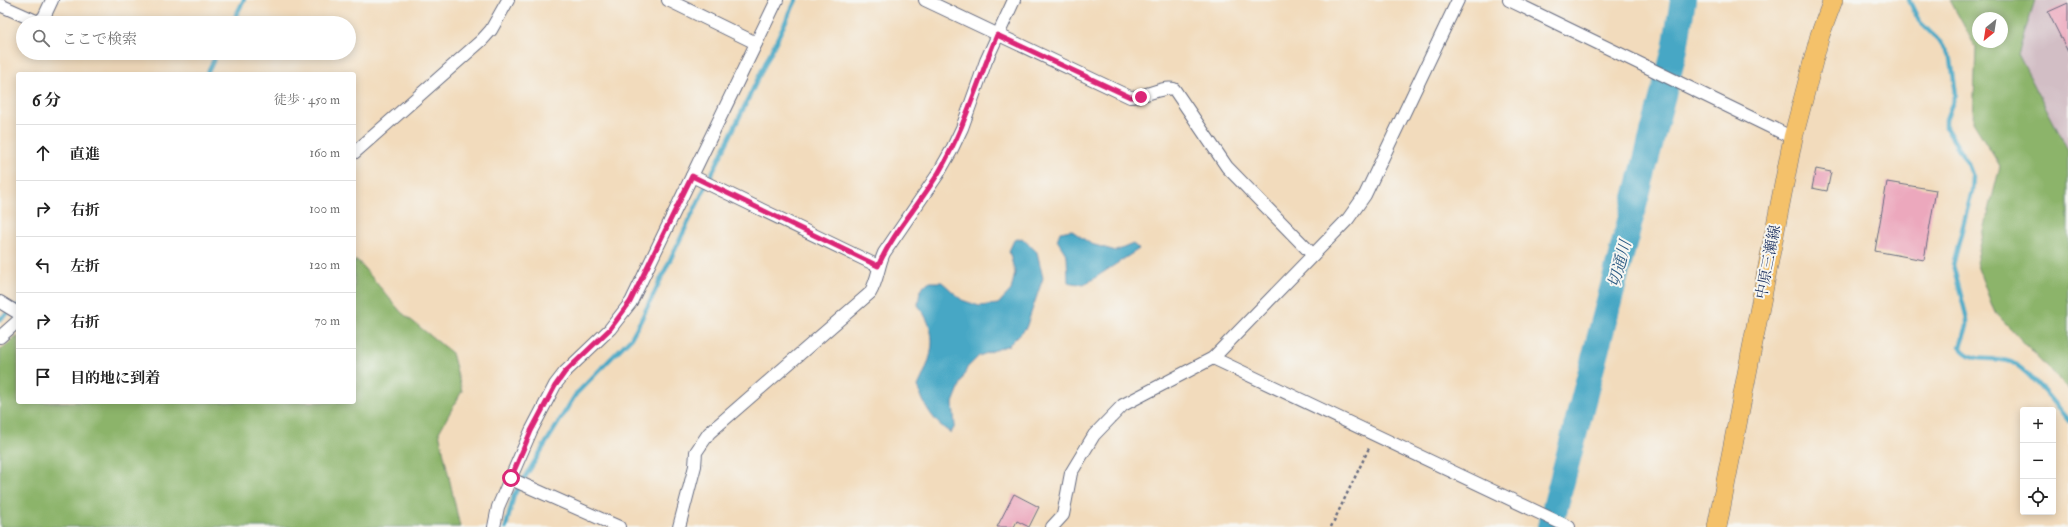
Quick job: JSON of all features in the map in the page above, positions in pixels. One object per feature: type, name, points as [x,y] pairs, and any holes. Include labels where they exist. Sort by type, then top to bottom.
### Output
[{"type":"main road","name":"中原三瀬線","points":[[1717,527],[1792,138],[1820,35],[1833,0]]},
{"type":"street","points":[[44,16],[52,0]]},
{"type":"street","points":[[356,152],[482,40],[491,30],[508,0]]},
{"type":"street","points":[[668,0],[756,43]]},
{"type":"street","points":[[494,527],[498,506],[531,431],[555,386],[565,372],[610,329],[630,302],[777,0]]},
{"type":"street","points":[[924,0],[1130,97],[1141,97],[1168,87],[1174,89],[1227,167],[1313,254]]},
{"type":"street","points":[[679,527],[692,480],[696,452],[709,434],[870,293],[876,282],[878,266],[897,231],[938,174],[962,128],[997,35],[1014,0]]},
{"type":"street","points":[[1052,527],[1063,514],[1071,473],[1094,435],[1114,414],[1123,405],[1213,358],[1348,219],[1365,195],[1458,0]]},
{"type":"street","points":[[1509,0],[1792,138]]},
{"type":"street","points":[[0,5],[25,16]]},
{"type":"street","points":[[692,176],[878,266]]},
{"type":"street","points":[[4,304],[16,312]]},
{"type":"street","points":[[0,336],[16,322]]},
{"type":"street","points":[[1213,358],[1568,527]]},
{"type":"street","points":[[511,478],[618,527]]},
{"type":"path","points":[[1331,527],[1375,435]]},
{"type":"shaded area","points":[[2035,0],[2068,0],[2068,150],[2018,54]]},
{"type":"green space","points":[[1950,0],[2035,0],[2018,54],[2068,150],[2068,389],[1994,311],[1976,263],[2000,166],[1973,122],[1976,48],[2008,48],[2008,12],[1972,12],[1972,41]]},
{"type":"green space","points":[[356,261],[358,261],[401,312],[452,353],[462,391],[439,432],[460,527],[0,527],[0,350],[16,338],[16,404],[356,404]]},
{"type":"water","points":[[1071,230],[1091,244],[1116,251],[1133,244],[1139,249],[1084,285],[1068,282],[1067,256],[1057,240],[1060,232]]},
{"type":"water","points":[[1022,238],[1037,252],[1043,278],[1026,328],[1009,345],[979,356],[967,368],[953,403],[955,426],[951,433],[934,419],[926,407],[918,386],[927,364],[932,345],[932,336],[929,326],[918,305],[920,290],[928,282],[942,282],[962,300],[979,306],[998,304],[1011,290],[1015,273],[1009,251],[1014,240]]},
{"type":"building","points":[[2068,3],[2068,52],[2048,12]]},
{"type":"building","points":[[1816,169],[1831,172],[1827,191],[1812,188]]},
{"type":"building","points":[[1887,182],[1936,190],[1924,260],[1875,251]]},
{"type":"building","points":[[1014,494],[1039,507],[1029,527],[1017,521],[1014,527],[997,527]]},
{"type":"waterway","points":[[236,16],[244,0]]},
{"type":"waterway","points":[[506,527],[514,495],[576,394],[631,338],[641,320],[796,0]]},
{"type":"waterway","name":"切通川","points":[[1550,527],[1675,49],[1683,0]]},
{"type":"waterway","points":[[1909,0],[1919,21],[1941,43],[1951,60],[1956,94],[1946,119],[1946,128],[1968,164],[1973,177],[1972,191],[1953,265],[1967,319],[1967,326],[1960,347],[1965,353],[1977,358],[2004,360],[2018,366],[2033,379],[2068,420]]},
{"type":"waterway","points":[[208,72],[214,60]]},
{"type":"waterway","points":[[0,319],[16,307]]},
{"type":"route","points":[[511,478],[531,431],[555,386],[565,372],[622,316],[692,176],[878,266],[897,231],[938,174],[951,150],[962,128],[997,35],[1130,97],[1141,97]]}]
